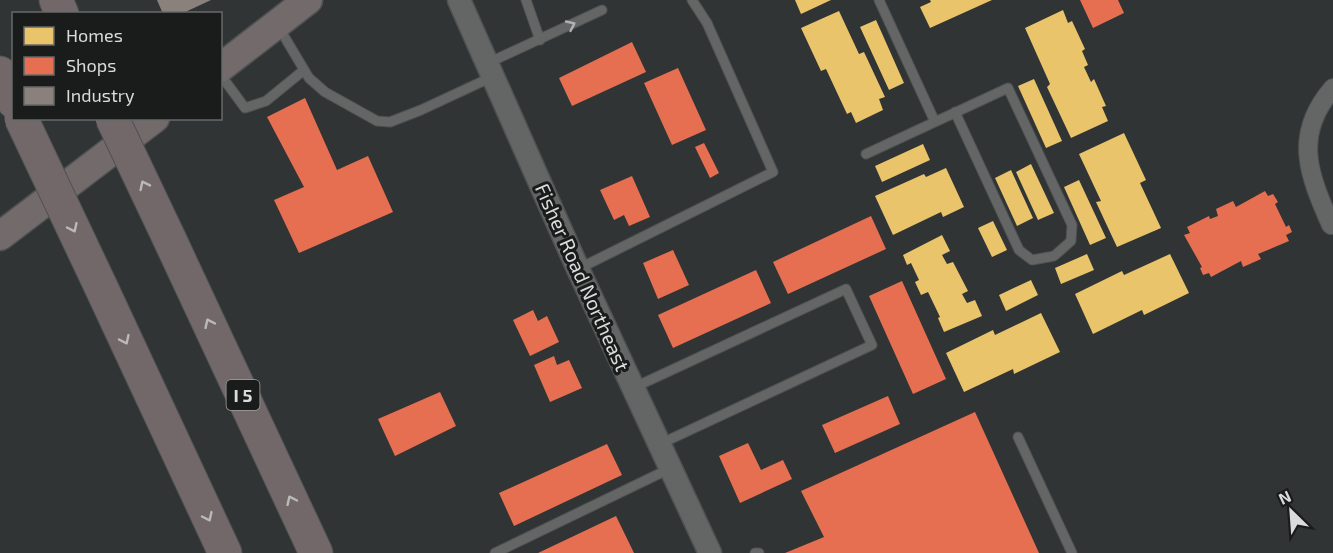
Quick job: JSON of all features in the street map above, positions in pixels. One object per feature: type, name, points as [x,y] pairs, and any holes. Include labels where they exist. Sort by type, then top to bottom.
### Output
[{"type":"highway","points":[[0,73],[12,99]]},
{"type":"highway","points":[[22,120],[225,553]]},
{"type":"highway","name":"I 5","points":[[113,120],[316,553]]},
{"type":"main road","points":[[222,66],[308,0]]},
{"type":"main road","points":[[0,236],[152,120]]},
{"type":"street","name":"Fisher Road Northeast","points":[[459,0],[578,269],[710,553]]},
{"type":"street","points":[[1330,225],[1311,180],[1307,142],[1320,103],[1333,88]]},
{"type":"lane","points":[[526,0],[540,40]]},
{"type":"lane","points":[[578,269],[773,172],[707,23],[692,0]]},
{"type":"lane","points":[[879,0],[935,122]]},
{"type":"lane","points":[[277,24],[304,70],[325,92],[377,121],[390,122],[450,98],[540,40],[602,10]]},
{"type":"lane","points":[[222,77],[246,108],[266,101],[304,70]]},
{"type":"lane","points":[[866,154],[955,112],[1008,88],[1072,225],[1071,241],[1054,256],[1032,260],[1019,250],[955,112]]},
{"type":"lane","points":[[633,388],[846,289],[872,345],[660,444]]},
{"type":"lane","points":[[1018,437],[1072,553]]},
{"type":"lane","points":[[495,553],[671,468]]},
{"type":"building: Homes","points":[[795,0],[831,0],[801,14]]},
{"type":"building: Homes","points":[[930,0],[992,0],[930,28],[920,7],[931,2]]},
{"type":"building: Homes","points":[[1063,10],[1068,23],[1072,21],[1085,49],[1082,51],[1088,65],[1084,67],[1091,82],[1094,79],[1106,106],[1102,107],[1108,121],[1071,138],[1047,87],[1050,84],[1025,28]]},
{"type":"building: Homes","points":[[839,11],[859,54],[864,52],[885,97],[879,99],[883,110],[856,123],[851,112],[847,114],[826,69],[821,71],[801,28]]},
{"type":"building: Homes","points":[[876,20],[904,83],[889,90],[860,27]]},
{"type":"building: Homes","points":[[1034,79],[1062,141],[1046,148],[1018,86]]},
{"type":"building: Homes","points":[[1124,133],[1146,180],[1140,183],[1161,228],[1117,247],[1096,202],[1101,201],[1079,154]]},
{"type":"building: Homes","points":[[923,144],[930,160],[882,182],[875,166]]},
{"type":"building: Homes","points":[[1031,164],[1054,213],[1038,220],[1016,172]]},
{"type":"building: Homes","points":[[946,168],[964,207],[943,217],[941,212],[893,235],[875,196],[924,174],[926,177]]},
{"type":"building: Homes","points":[[1011,170],[1033,218],[1017,226],[995,178]]},
{"type":"building: Homes","points":[[1079,180],[1106,238],[1090,245],[1064,187]]},
{"type":"building: Homes","points":[[993,221],[1007,250],[992,257],[978,228]]},
{"type":"building: Homes","points":[[942,235],[950,251],[942,255],[947,264],[953,262],[968,291],[962,294],[967,303],[975,300],[982,316],[944,332],[938,318],[940,317],[928,292],[921,295],[915,282],[919,280],[911,263],[907,265],[903,255]]},
{"type":"building: Homes","points":[[1087,254],[1094,270],[1061,284],[1055,268]]},
{"type":"building: Homes","points":[[1170,254],[1189,293],[1144,315],[1142,310],[1093,334],[1075,294],[1122,271],[1124,275]]},
{"type":"building: Homes","points":[[1031,280],[1038,295],[1006,311],[999,295]]},
{"type":"building: Homes","points":[[1041,313],[1060,352],[1014,374],[1013,369],[964,392],[946,353],[993,330],[995,335]]},
{"type":"building: Shops","points":[[1080,0],[1118,0],[1124,13],[1093,28]]},
{"type":"building: Shops","points":[[632,42],[646,72],[572,106],[559,78]]},
{"type":"building: Shops","points":[[678,68],[706,130],[672,145],[644,83]]},
{"type":"building: Shops","points":[[305,98],[337,170],[368,156],[393,212],[299,253],[274,200],[304,187],[267,117]]},
{"type":"building: Shops","points":[[704,143],[719,173],[710,178],[695,147]]},
{"type":"building: Shops","points":[[632,176],[650,217],[629,226],[624,215],[614,220],[600,190]]},
{"type":"building: Shops","points":[[1265,191],[1268,196],[1273,194],[1278,202],[1275,204],[1286,227],[1289,225],[1292,232],[1286,235],[1289,241],[1258,254],[1261,259],[1243,267],[1241,261],[1211,277],[1209,273],[1203,275],[1200,268],[1202,267],[1184,235],[1190,233],[1187,227],[1209,216],[1210,219],[1218,216],[1216,209],[1233,201],[1236,207]]},
{"type":"building: Shops","points":[[871,216],[886,249],[788,294],[773,262]]},
{"type":"building: Shops","points":[[673,250],[689,285],[658,299],[643,263]]},
{"type":"building: Shops","points":[[756,270],[771,303],[673,348],[658,315]]},
{"type":"building: Shops","points":[[902,281],[946,379],[913,394],[869,296]]},
{"type":"building: Shops","points":[[533,310],[538,321],[547,316],[559,342],[530,356],[513,320]]},
{"type":"building: Shops","points":[[554,356],[557,365],[569,360],[582,388],[550,402],[534,365]]},
{"type":"building: Shops","points":[[440,392],[456,426],[395,456],[378,419]]},
{"type":"building: Shops","points":[[888,396],[900,424],[835,453],[822,425]]},
{"type":"building: Shops","points":[[975,412],[1039,553],[785,553],[824,537],[801,491]]},
{"type":"building: Shops","points":[[748,443],[761,470],[783,460],[792,479],[740,503],[719,456]]},
{"type":"building: Shops","points":[[607,444],[622,475],[514,526],[499,493]]},
{"type":"building: Shops","points":[[616,516],[634,553],[538,553]]},
{"type":"building: Industry","points":[[157,0],[211,0],[185,12],[162,12]]}]
